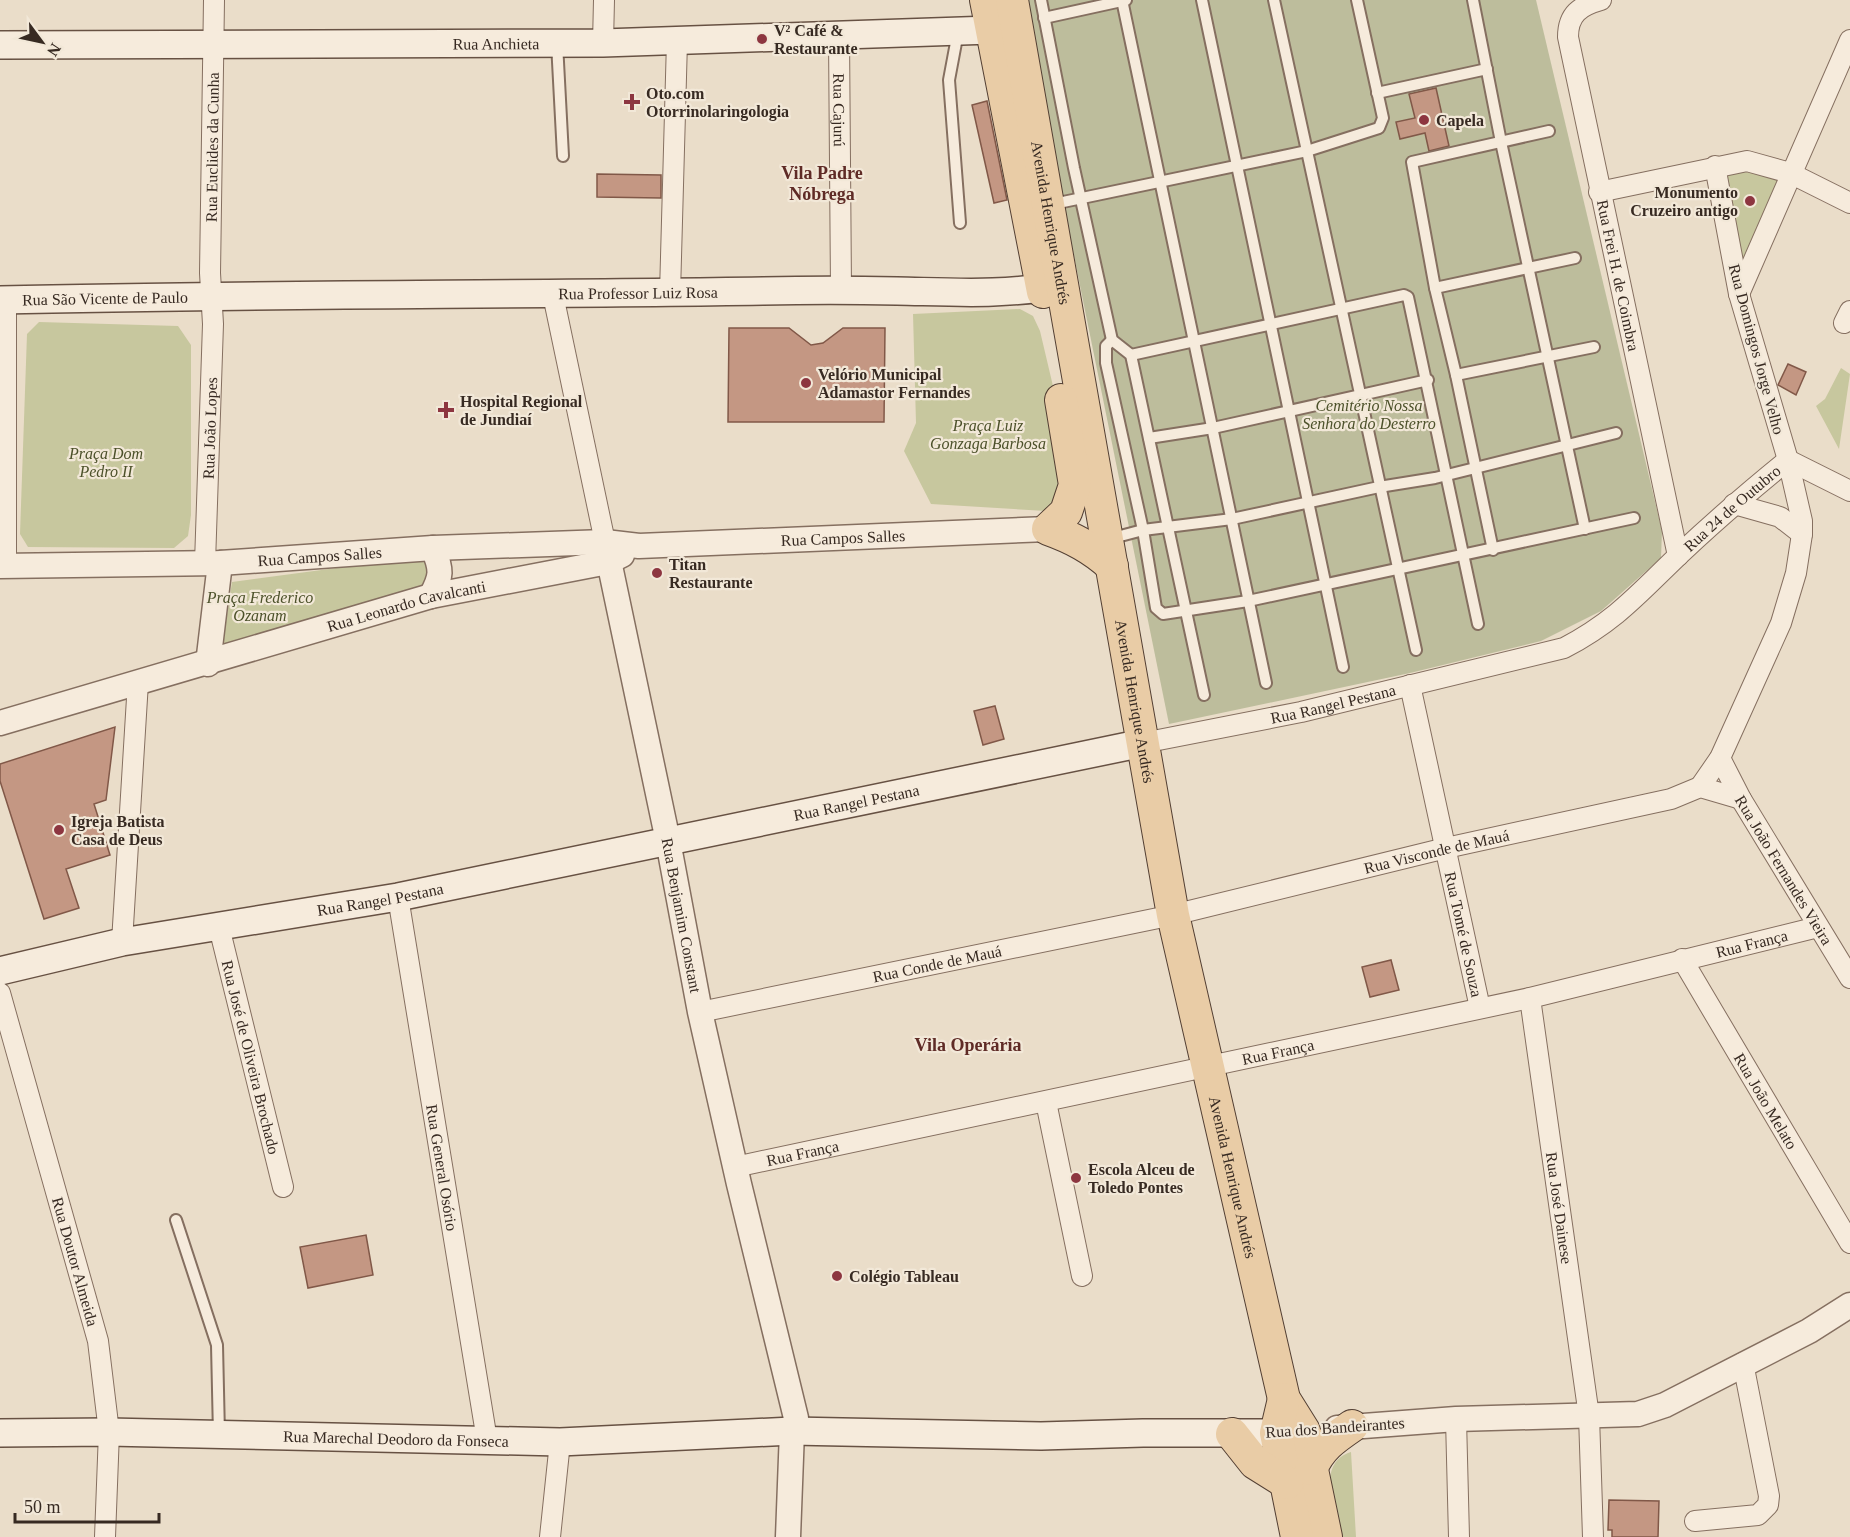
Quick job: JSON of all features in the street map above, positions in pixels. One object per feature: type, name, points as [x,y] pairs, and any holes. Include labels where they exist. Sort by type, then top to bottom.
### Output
[{"type":"main road","name":"Avenida Henrique Andrés","points":[[1012,0],[1031,99],[1075,485],[1066,512],[1048,529]]},
{"type":"main road","name":"Rua Anchieta","points":[[0,45],[677,41],[958,32],[988,15]]},
{"type":"main road","name":"Avenida Henrique Andrés","points":[[988,15],[1052,286],[1110,553],[1173,915],[1290,1432]]},
{"type":"main road","points":[[988,15],[1006,38],[1020,79],[1031,99]]},
{"type":"main road","name":"Rua Professor Luiz Rosa","points":[[211,294],[553,295],[841,290],[969,293],[1052,286]]},
{"type":"main road","name":"Rua São Vicente de Paulo","points":[[3,300],[211,294]]},
{"type":"main road","points":[[1048,529],[1092,548],[1110,553]]},
{"type":"main road","name":"Rua Rangel Pestana","points":[[0,971],[122,942],[398,897],[1143,743]]},
{"type":"main road","points":[[1300,1482],[1328,1442],[1352,1426]]},
{"type":"main road","name":"Rua Marechal Deodoro da Fonseca","points":[[0,1433],[109,1432],[560,1442],[792,1431]]},
{"type":"main road","name":"Rua dos Bandeirantes","points":[[792,1431],[1041,1436],[1290,1432]]},
{"type":"main road","points":[[1290,1432],[1300,1482],[1298,1537]]},
{"type":"main road","points":[[1232,1434],[1255,1463],[1300,1482],[1326,1537]]},
{"type":"street","name":"Rua Euclides da Cunha","points":[[211,294],[214,0]]},
{"type":"street","points":[[603,43],[604,0]]},
{"type":"street","name":"Rua Frei H. de Coimbra","points":[[1594,2],[1576,12],[1568,23],[1568,37],[1599,192],[1678,556]]},
{"type":"street","name":"Rua Cajurú","points":[[839,36],[841,290]]},
{"type":"street","points":[[1739,294],[1850,40]]},
{"type":"street","points":[[670,293],[677,41]]},
{"type":"street","points":[[1599,192],[1747,161],[1790,173],[1850,202]]},
{"type":"street","name":"Rua Domingos Jorge Velho","points":[[1715,166],[1739,294],[1788,460]]},
{"type":"street","name":"Rua João Lopes","points":[[211,294],[212,563]]},
{"type":"street","name":"Rua Benjamim Constant","points":[[553,295],[668,841],[700,1012],[796,1418],[792,1431],[788,1537]]},
{"type":"street","points":[[3,300],[3,566]]},
{"type":"street","points":[[1741,798],[1700,787],[1720,759],[1781,623],[1796,573],[1802,521],[1788,460]]},
{"type":"street","name":"Rua 24 de Outubro","points":[[1678,556],[1734,504],[1788,460],[1850,491]]},
{"type":"street","points":[[1734,504],[1780,517],[1802,534]]},
{"type":"street","name":"Rua Campos Salles","points":[[3,566],[212,563],[433,548],[607,552],[639,546],[1048,529]]},
{"type":"street","points":[[430,597],[441,579],[433,548]]},
{"type":"street","name":"Rua Leonardo Cavalcanti","points":[[0,723],[208,664],[430,597],[607,552]]},
{"type":"street","name":"Rua Rangel Pestana","points":[[1143,743],[1301,712],[1564,648],[1605,625],[1642,593],[1678,556]]},
{"type":"street","points":[[208,664],[212,563]]},
{"type":"street","points":[[122,942],[138,682]]},
{"type":"street","name":"Rua Tomé de Souza","points":[[1410,685],[1480,1008]]},
{"type":"street","name":"Rua João Fernandes Vieira","points":[[1720,759],[1741,798],[1850,978]]},
{"type":"street","name":"Rua Visconde de Mauá","points":[[1173,915],[1446,848],[1671,799],[1700,787]]},
{"type":"street","name":"Rua General Osório","points":[[398,897],[487,1440]]},
{"type":"street","name":"Rua Conde de Mauá","points":[[700,1012],[1173,915]]},
{"type":"street","name":"Rua José de Oliveira Brochado","points":[[219,927],[283,1187]]},
{"type":"street","name":"Rua França","points":[[735,1167],[1530,998],[1818,927]]},
{"type":"street","name":"Rua João Melato","points":[[1682,959],[1850,1243]]},
{"type":"street","name":"Rua Doutor Almeida","points":[[0,993],[98,1341],[109,1432],[105,1537]]},
{"type":"street","name":"Rua José Dainese","points":[[1530,998],[1589,1416],[1593,1537]]},
{"type":"street","points":[[1046,1102],[1082,1276]]},
{"type":"street","name":"Rua dos Bandeirantes","points":[[1290,1432],[1456,1419],[1638,1414],[1665,1405],[1809,1330],[1850,1305]]},
{"type":"street","points":[[1695,1521],[1758,1515],[1768,1505],[1769,1496],[1743,1363]]},
{"type":"street","points":[[1456,1419],[1459,1537]]},
{"type":"street","points":[[550,1537],[560,1442]]},
{"type":"lane","points":[[1041,0],[1080,197],[1112,340],[1131,355],[1204,695]]},
{"type":"lane","points":[[1044,18],[1123,0],[1266,683]]},
{"type":"lane","points":[[1202,0],[1235,166],[1342,667]]},
{"type":"lane","points":[[1274,0],[1416,650]]},
{"type":"lane","points":[[1063,202],[1306,151],[1379,128],[1383,118],[1357,0]]},
{"type":"lane","points":[[1473,0],[1501,142],[1569,445],[1585,529]]},
{"type":"lane","points":[[958,32],[948,80],[960,224]]},
{"type":"lane","points":[[557,43],[562,156]]},
{"type":"lane","points":[[1377,93],[1487,69]]},
{"type":"lane","points":[[1493,550],[1435,288],[1412,162],[1549,131]]},
{"type":"lane","points":[[1435,288],[1575,258]]},
{"type":"lane","points":[[1131,355],[1268,323],[1404,295],[1408,297],[1428,380],[1478,624]]},
{"type":"lane","points":[[1112,340],[1106,346],[1106,363],[1143,530],[1156,608],[1164,614],[1248,601],[1398,571],[1634,518]]},
{"type":"lane","points":[[1456,375],[1594,347]]},
{"type":"lane","points":[[1149,438],[1213,428],[1428,380]]},
{"type":"lane","points":[[1110,553],[1143,530],[1232,519],[1379,487],[1446,476],[1616,433]]},
{"type":"lane","points":[[176,1220],[217,1345],[219,1435]]},
{"type":"green space","name":"Cemitério Nossa Senhora do Desterro","points":[[1027,0],[1536,0],[1662,531],[1661,558],[1601,611],[1541,641],[1410,673],[1169,724],[1063,202]]},
{"type":"green space","points":[[1752,172],[1780,177],[1744,264],[1725,173]]},
{"type":"green space","name":"Praça Luiz Gonzaga Barbosa","points":[[1020,309],[1033,316],[1040,331],[1061,420],[1063,512],[931,504],[904,451],[916,423],[913,314]]},
{"type":"green space","name":"Praça Dom Pedro II","points":[[39,322],[178,326],[191,345],[191,515],[188,536],[174,548],[28,547],[20,534],[27,334]]},
{"type":"green space","points":[[1841,368],[1850,374],[1839,449],[1816,406],[1825,399]]},
{"type":"green space","name":"Praça Frederico Ozanam","points":[[419,557],[427,564],[426,583],[409,592],[222,648],[232,582]]},
{"type":"green space","points":[[1351,1452],[1356,1537],[1339,1537],[1330,1477],[1333,1466],[1340,1458]]},
{"type":"building","name":"Capela","points":[[1436,88],[1449,146],[1429,151],[1425,133],[1400,139],[1396,122],[1415,118],[1409,94]]},
{"type":"building","points":[[987,101],[1007,200],[994,203],[972,105]]},
{"type":"building","points":[[597,174],[661,175],[661,198],[597,197]]},
{"type":"building","name":"Velório Municipal Adamastor Fernandes","points":[[729,328],[789,328],[811,345],[823,343],[843,328],[885,328],[884,422],[728,422]]},
{"type":"building","points":[[1788,364],[1806,372],[1796,395],[1778,385]]},
{"type":"building","points":[[995,706],[1004,739],[983,745],[974,711]]},
{"type":"building","name":"Igreja Batista Casa de Deus","points":[[115,727],[106,800],[94,804],[110,855],[66,869],[79,908],[44,919],[0,781],[0,764]]},
{"type":"building","points":[[1391,960],[1399,990],[1370,997],[1362,967]]},
{"type":"building","points":[[366,1235],[373,1275],[308,1288],[300,1247]]},
{"type":"building","points":[[1609,1500],[1659,1501],[1658,1537],[1612,1537],[1612,1530],[1608,1530]]},
{"type":"place","name":"V² Café & Restaurante","points":[[762,39]]},
{"type":"place","name":"Oto.com Otorrinolaringologia","points":[[632,102]]},
{"type":"place","name":"Capela","points":[[1424,120]]},
{"type":"place","name":"Monumento Cruzeiro antigo","points":[[1750,201]]},
{"type":"place","name":"Velório Municipal Adamastor Fernandes","points":[[806,383]]},
{"type":"place","name":"Hospital Regional de Jundiaí","points":[[446,410]]},
{"type":"place","name":"Titan Restaurante","points":[[657,573]]},
{"type":"place","name":"Igreja Batista Casa de Deus","points":[[59,830]]},
{"type":"place","name":"Escola Alceu de Toledo Pontes","points":[[1076,1178]]},
{"type":"place","name":"Colégio Tableau","points":[[837,1276]]},
{"type":"district","name":"Vila Padre Nóbrega","points":[[822,183]]},
{"type":"district","name":"Vila Operária","points":[[968,1045]]}]
